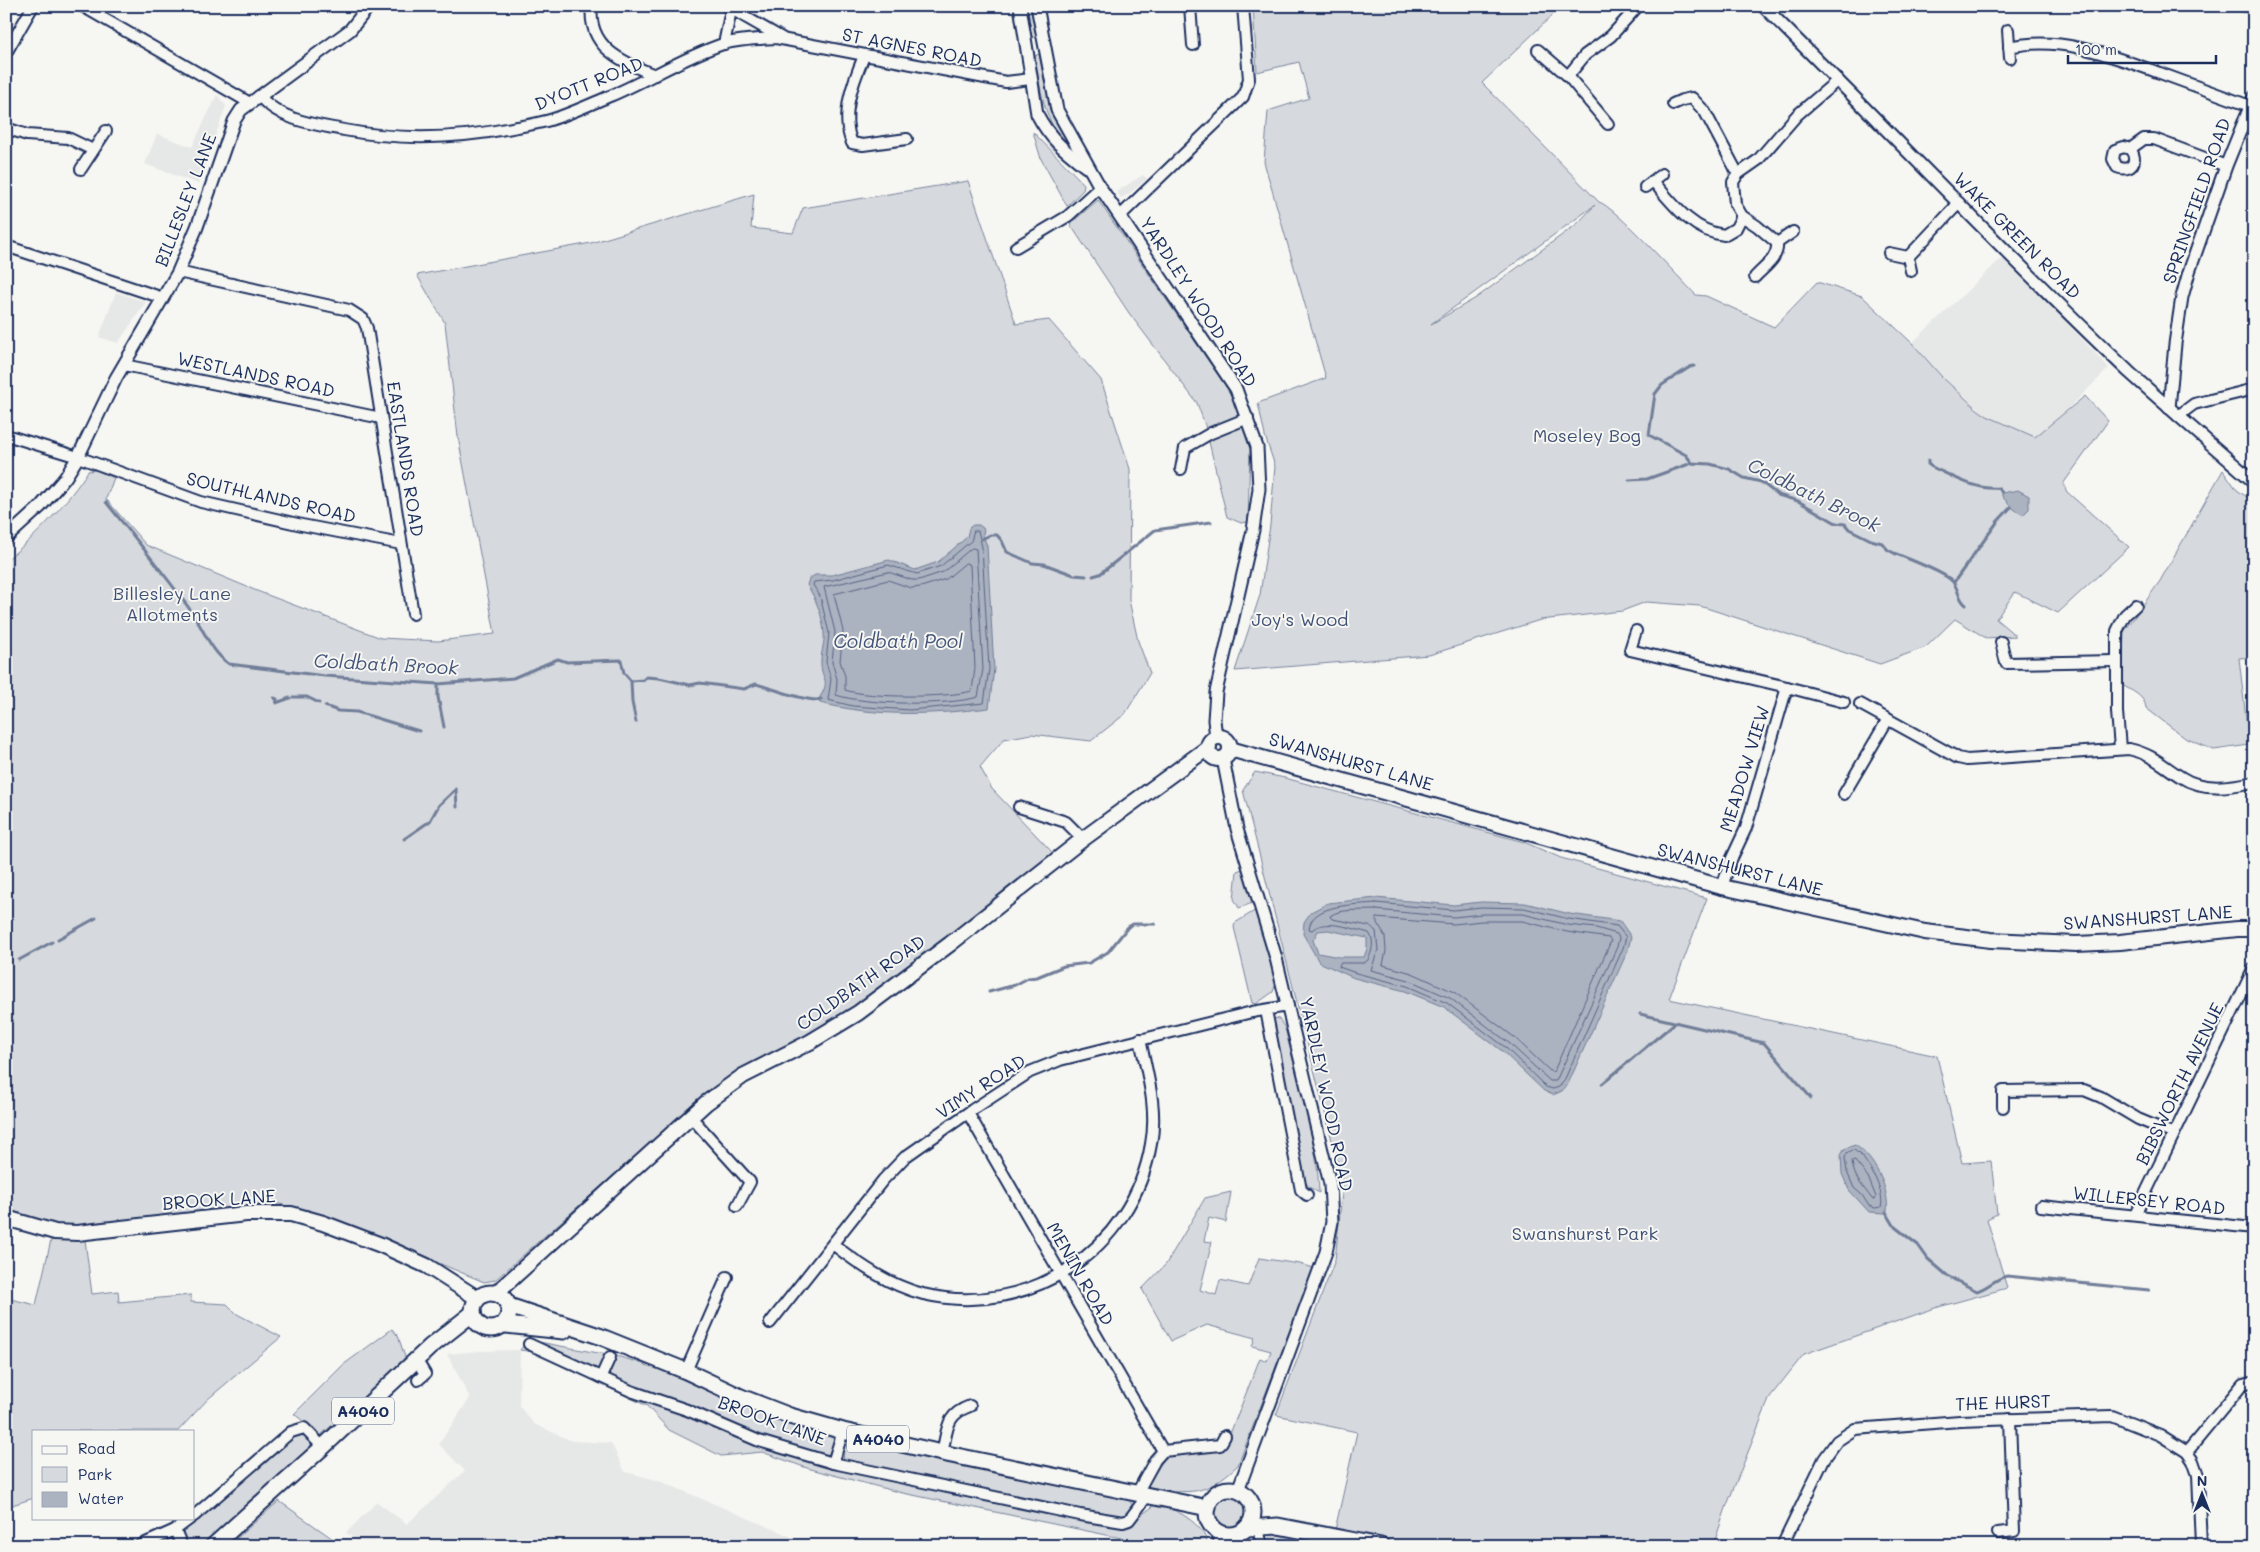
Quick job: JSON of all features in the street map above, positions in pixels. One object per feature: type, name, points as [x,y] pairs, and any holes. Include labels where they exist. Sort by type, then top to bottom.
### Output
[{"type":"main road","points":[[1225,739],[1226,754],[1212,756],[1212,742],[1225,739]]},
{"type":"main road","name":"COLDBATH ROAD","points":[[495,1294],[691,1117],[742,1076],[810,1042],[858,1012],[950,944],[1082,839],[1212,742]]},
{"type":"main road","name":"SWANSHURST LANE","points":[[1226,754],[1722,887],[1925,932],[1991,940],[2076,944],[2120,942],[2237,929],[2254,929]]},
{"type":"main road","name":"BROOK LANE","points":[[6,1218],[55,1232],[77,1233],[246,1214],[291,1214],[347,1232],[427,1266],[475,1306]]},
{"type":"main road","points":[[439,1339],[486,1329],[493,1330],[506,1325],[510,1312],[509,1306],[501,1297],[495,1294],[487,1293],[475,1306],[476,1322],[486,1329]]},
{"type":"main road","name":"A4040","points":[[213,1546],[475,1306]]},
{"type":"main road","name":"BROOK LANE","points":[[509,1306],[599,1336],[790,1416],[843,1432],[1208,1508]]},
{"type":"main road","name":"BROOK LANE","points":[[506,1325],[537,1327],[599,1336]]},
{"type":"main road","points":[[1278,1526],[1262,1516],[1253,1507],[1248,1497],[1238,1490],[1228,1489],[1219,1492],[1212,1499],[1208,1508],[1210,1523],[1220,1540],[1253,1527],[1278,1526],[1371,1545]]},
{"type":"main road","points":[[1253,1507],[1253,1527]]},
{"type":"street","points":[[6,53],[33,6]]},
{"type":"street","points":[[82,6],[250,103]]},
{"type":"street","name":"BILLESLEY LANE","points":[[6,538],[40,507],[65,478],[78,457],[124,364],[178,272],[196,228],[234,121],[241,110],[350,30],[369,6]]},
{"type":"street","points":[[592,6],[592,29],[598,42],[611,53],[654,76]]},
{"type":"street","name":"YARDLEY WOOD ROAD","points":[[1020,6],[1029,53],[1037,114],[1055,143],[1089,170]]},
{"type":"street","name":"YARDLEY WOOD ROAD","points":[[1037,6],[1057,110],[1089,170],[1236,389],[1257,447],[1259,489],[1246,566],[1216,692],[1212,742]]},
{"type":"street","points":[[1190,6],[1193,44]]},
{"type":"street","points":[[1120,216],[1243,97],[1249,79],[1243,6]]},
{"type":"street","points":[[1568,76],[1585,55],[1611,36],[1638,6]]},
{"type":"street","name":"WAKE GREEN ROAD","points":[[1763,6],[1960,203],[2003,249],[2169,408],[2254,482]]},
{"type":"street","points":[[724,44],[729,8]]},
{"type":"street","name":"ST AGNES ROAD","points":[[729,8],[786,40]]},
{"type":"street","points":[[2008,30],[2009,53],[2038,44],[2066,45],[2096,50],[2252,101]]},
{"type":"street","name":"ST AGNES ROAD","points":[[724,44],[754,39],[786,40],[1006,82],[1032,79]]},
{"type":"street","name":"DYOTT ROAD","points":[[259,96],[268,106],[281,115],[307,124],[404,138],[441,138],[489,132],[550,120],[724,44]]},
{"type":"street","points":[[1029,53],[1045,50]]},
{"type":"street","points":[[1538,50],[1568,76],[1608,124]]},
{"type":"street","points":[[864,56],[855,78],[849,101],[847,132],[852,143],[863,145],[907,139]]},
{"type":"street","points":[[1755,277],[1775,256],[1778,250],[1777,243],[1758,226],[1742,216],[1735,204],[1733,182],[1738,174],[1758,160],[1797,115],[1838,80]]},
{"type":"street","points":[[1673,104],[1692,98],[1705,112],[1738,174]]},
{"type":"street","name":"SPRINGFIELD ROAD","points":[[2169,408],[2182,297],[2226,166],[2252,101]]},
{"type":"street","points":[[6,128],[27,135],[68,138],[93,150]]},
{"type":"street","points":[[81,170],[106,131]]},
{"type":"street","points":[[2130,148],[2144,139],[2154,139],[2226,166]]},
{"type":"street","points":[[1662,174],[1649,184],[1688,220],[1705,230],[1724,235],[1736,228],[1742,216]]},
{"type":"street","points":[[1016,247],[1068,216],[1100,186]]},
{"type":"street","points":[[1908,257],[1960,203]]},
{"type":"street","points":[[1777,243],[1793,232]]},
{"type":"street","points":[[6,246],[163,298]]},
{"type":"street","points":[[1889,253],[1908,257]]},
{"type":"street","points":[[1908,257],[1911,271]]},
{"type":"street","name":"EASTLANDS ROAD","points":[[178,272],[327,305],[356,314],[363,319],[367,328],[413,614]]},
{"type":"street","name":"WESTLANDS ROAD","points":[[124,364],[382,418]]},
{"type":"street","points":[[2178,416],[2194,404],[2254,389]]},
{"type":"street","points":[[1181,469],[1185,448],[1210,433],[1248,418]]},
{"type":"street","name":"SOUTHLANDS ROAD","points":[[6,435],[78,457],[201,502],[302,525],[401,544]]},
{"type":"street","points":[[2120,748],[2115,661],[2117,631],[2125,615],[2136,605]]},
{"type":"street","name":"MEADOW VIEW","points":[[1636,631],[1630,650],[1844,702]]},
{"type":"street","points":[[2001,642],[2006,663],[2115,661]]},
{"type":"street","name":"MEADOW VIEW","points":[[1722,887],[1731,860],[1746,828],[1787,687]]},
{"type":"street","points":[[1860,704],[1958,758],[1967,760],[2129,748],[2150,754],[2182,778],[2202,785],[2230,787],[2254,782]]},
{"type":"street","points":[[1844,794],[1888,719]]},
{"type":"street","name":"YARDLEY WOOD ROAD","points":[[1226,754],[1237,830],[1276,958],[1330,1184],[1332,1222],[1326,1252],[1238,1490]]},
{"type":"street","points":[[1019,806],[1066,822],[1082,839]]},
{"type":"street","name":"BIBSWORTH AVENUE","points":[[2135,1215],[2254,968]]},
{"type":"street","name":"VIMY ROAD","points":[[770,1323],[834,1245],[883,1180],[906,1157],[1030,1072],[1060,1060],[1140,1039],[1288,1006]]},
{"type":"street","points":[[1266,1010],[1301,1190],[1307,1195]]},
{"type":"street","points":[[834,1245],[865,1269],[894,1283],[922,1294],[951,1298],[976,1300],[1004,1296],[1036,1286],[1061,1274],[1093,1251],[1113,1229],[1128,1208],[1146,1165],[1151,1144],[1154,1103],[1140,1039]]},
{"type":"street","points":[[2003,1107],[2003,1092],[2084,1090],[2101,1096],[2138,1119],[2174,1134]]},
{"type":"street","name":"MENIN ROAD","points":[[968,1113],[1163,1451]]},
{"type":"street","points":[[691,1117],[750,1182],[737,1206]]},
{"type":"street","name":"WILLERSEY ROAD","points":[[2040,1206],[2254,1228]]},
{"type":"street","points":[[686,1371],[727,1276]]},
{"type":"street","name":"BROOK LANE","points":[[529,1344],[631,1390],[687,1410],[759,1441],[833,1463],[1080,1515],[1123,1522],[1129,1520],[1142,1495]]},
{"type":"street","points":[[601,1377],[610,1357]]},
{"type":"street","points":[[417,1361],[425,1374],[418,1380]]},
{"type":"street","points":[[2201,1546],[2198,1475],[2193,1461],[2187,1452],[2243,1384],[2254,1381]]},
{"type":"street","points":[[942,1453],[950,1421],[956,1411],[970,1406]]},
{"type":"street","name":"THE HURST","points":[[1782,1546],[1791,1523],[1824,1460],[1837,1441],[1855,1429],[1904,1424],[2112,1416],[2160,1434],[2187,1452]]},
{"type":"street","points":[[1998,1533],[2014,1531],[2010,1419]]},
{"type":"street","points":[[195,1514],[291,1432],[304,1428],[323,1447]]},
{"type":"street","points":[[833,1463],[843,1432]]},
{"type":"street","points":[[1142,1495],[1155,1460],[1163,1451],[1220,1445],[1226,1436]]},
{"type":"street","points":[[139,1546],[175,1530],[188,1520]]},
{"type":"street","points":[[1253,1527],[1263,1546]]},
{"type":"street","points":[[175,1530],[182,1546]]},
{"type":"shaded area","points":[[217,95],[226,106],[198,184],[145,164],[157,134],[192,147]]},
{"type":"shaded area","points":[[1143,175],[1147,179],[1129,194],[1121,198],[1116,192]]},
{"type":"shaded area","points":[[2003,257],[2109,368],[2026,451],[1942,377],[1912,343]]},
{"type":"shaded area","points":[[116,292],[146,302],[118,343],[99,337]]},
{"type":"shaded area","points":[[520,1350],[519,1406],[534,1424],[572,1441],[611,1443],[625,1472],[660,1481],[813,1546],[365,1546],[346,1533],[377,1502],[407,1524],[465,1471],[439,1444],[470,1398],[447,1354]]},
{"type":"green space","points":[[1025,6],[1033,6],[1038,37],[1032,37]]},
{"type":"green space","name":"Moseley Bog","points":[[1253,6],[1562,6],[1482,83],[1599,202],[1607,206],[1632,229],[1696,295],[1706,296],[1774,327],[1817,282],[1862,296],[1912,343],[1942,377],[1977,409],[1987,416],[2035,437],[2085,396],[2108,421],[2063,484],[2067,492],[2129,547],[2058,613],[2015,592],[1996,619],[2016,636],[1986,638],[1955,619],[1926,647],[1880,664],[1700,606],[1646,602],[1622,611],[1540,620],[1429,655],[1235,671],[1260,595],[1270,525],[1275,466],[1265,436],[1258,403],[1326,378],[1264,162],[1268,111],[1309,98],[1299,62],[1257,72]],"holes":[[[1595,205],[1577,224],[1476,298],[1431,324]]]},
{"type":"green space","points":[[2216,6],[2254,6],[2254,15]]},
{"type":"green space","points":[[1039,54],[1049,102],[1072,146],[1069,147],[1061,138],[1044,105],[1035,56]]},
{"type":"green space","points":[[1033,132],[1084,184],[1083,190],[1067,206],[1041,159]]},
{"type":"green space","name":"Billesley Lane Allotments","points":[[968,181],[1016,324],[1049,320],[1101,380],[1130,469],[1129,600],[1138,641],[1150,673],[1125,714],[1091,741],[1031,734],[1004,739],[980,767],[992,789],[1053,853],[941,942],[827,1026],[747,1067],[695,1103],[495,1280],[484,1282],[331,1218],[280,1204],[264,1204],[72,1226],[36,1222],[6,1212],[6,560],[51,518],[88,471],[96,470],[114,478],[106,499],[146,545],[257,591],[381,638],[438,641],[495,634],[458,437],[445,323],[417,275],[591,243],[754,194],[751,228],[793,233],[803,208]]},
{"type":"green space","points":[[1098,200],[1227,388],[1235,403],[1250,449],[1248,522],[1241,523],[1227,517],[1205,425],[1197,403],[1129,313],[1070,224]]},
{"type":"green space","points":[[2223,470],[2237,490],[2254,502],[2254,657],[2239,658],[2249,745],[2214,750],[2185,738],[2146,708],[2143,700],[2137,694],[2122,685],[2124,632],[2160,581]]},
{"type":"green space","name":"Swanshurst Park","points":[[1255,772],[1285,778],[1524,842],[1561,858],[1707,898],[1669,999],[1937,1056],[1962,1163],[1991,1161],[1997,1214],[1987,1219],[2007,1288],[1935,1308],[1804,1354],[1770,1397],[1727,1505],[1713,1546],[1413,1546],[1335,1530],[1357,1432],[1276,1415],[1335,1260],[1343,1184],[1243,790]]},
{"type":"green space","points":[[1245,868],[1255,902],[1239,908],[1234,899],[1237,871]]},
{"type":"green space","points":[[1256,910],[1276,983],[1273,992],[1256,1004],[1252,1003],[1234,927],[1235,923]]},
{"type":"green space","points":[[1273,1018],[1279,1019],[1285,1028],[1311,1131],[1318,1173],[1319,1193],[1309,1187],[1301,1176],[1270,1023]]},
{"type":"green space","points":[[1231,1192],[1226,1222],[1209,1218],[1204,1241],[1212,1242],[1200,1290],[1216,1295],[1220,1280],[1248,1286],[1259,1258],[1314,1268],[1238,1465],[1215,1483],[1197,1491],[1187,1492],[1147,1487],[1166,1455],[1224,1449],[1260,1358],[1267,1361],[1271,1351],[1252,1346],[1255,1338],[1207,1325],[1171,1341],[1142,1289],[1166,1264],[1205,1198]]},
{"type":"green space","points":[[51,1240],[85,1240],[92,1294],[118,1291],[119,1302],[191,1295],[191,1302],[227,1304],[237,1314],[281,1337],[208,1399],[179,1430],[32,1430],[32,1499],[6,1507],[6,1298],[36,1305]]},
{"type":"green space","points":[[392,1329],[398,1336],[405,1357],[398,1367],[321,1435],[294,1414],[343,1365]]},
{"type":"green space","points":[[528,1340],[620,1357],[654,1367],[754,1411],[830,1434],[835,1441],[824,1463],[843,1468],[844,1447],[850,1440],[1127,1498],[1132,1504],[1130,1511],[1124,1516],[1114,1517],[1018,1506],[1126,1526],[1155,1505],[1163,1506],[1180,1513],[1195,1524],[1206,1538],[1208,1546],[1160,1546],[898,1492],[807,1468],[762,1452],[721,1456],[669,1430],[647,1406],[534,1352],[520,1350]]},
{"type":"green space","points":[[302,1434],[312,1439],[314,1444],[206,1546],[187,1546],[181,1533],[183,1530],[295,1435]]},
{"type":"green space","points":[[1231,1495],[1243,1500],[1248,1512],[1243,1524],[1231,1529],[1219,1524],[1214,1512],[1219,1500]]},
{"type":"green space","points":[[279,1501],[343,1546],[228,1546]]},
{"type":"green space","points":[[1269,1530],[1354,1546],[1274,1546],[1270,1541]]},
{"type":"water","points":[[2018,490],[2029,496],[2029,509],[2023,515],[2011,507],[2002,496],[2002,493]]},
{"type":"water","name":"Coldbath Pool","points":[[973,525],[979,525],[984,529],[983,535],[987,546],[994,669],[989,708],[925,713],[883,713],[841,708],[820,703],[818,700],[825,687],[821,668],[824,633],[818,608],[807,585],[809,579],[815,575],[832,575],[889,560],[915,570],[938,562],[967,537],[969,528]]},
{"type":"water","points":[[1376,898],[1454,905],[1481,902],[1525,903],[1570,914],[1620,921],[1631,937],[1628,950],[1568,1084],[1562,1091],[1553,1095],[1544,1091],[1502,1051],[1444,1007],[1405,991],[1354,978],[1319,962],[1303,934],[1304,922],[1311,912],[1328,903]],"holes":[[[1328,930],[1367,938],[1367,949],[1364,957],[1339,957],[1318,953],[1313,940],[1318,931]]]},
{"type":"water","points":[[1855,1145],[1868,1157],[1879,1174],[1886,1193],[1887,1211],[1885,1213],[1869,1212],[1849,1190],[1842,1174],[1841,1154],[1844,1149]]},
{"type":"waterway","points":[[1692,463],[1686,455],[1649,435],[1655,394],[1662,385],[1694,366]]},
{"type":"waterway","points":[[1928,460],[1928,464],[1932,467],[1957,479],[1982,487],[1999,488],[2002,493]]},
{"type":"waterway","name":"Coldbath Brook","points":[[1629,480],[1647,479],[1692,463],[1710,464],[1729,469],[1744,478],[1761,482],[1778,495],[1798,501],[1836,523],[1845,524],[1849,529],[1871,540],[1882,543],[1888,550],[1942,574],[1954,584],[1966,605]]},
{"type":"waterway","name":"Coldbath Brook","points":[[106,502],[181,597],[217,653],[229,664],[325,676],[438,684],[513,678],[558,659],[567,662],[621,660],[624,673],[631,681],[643,680],[646,677],[690,685],[700,683],[744,689],[756,684],[799,697],[821,699]]},
{"type":"waterway","points":[[1954,582],[1998,521],[2011,507]]},
{"type":"waterway","name":"Coldbath Brook","points":[[1093,576],[1100,574],[1155,530],[1211,522]]},
{"type":"waterway","name":"Coldbath Brook","points":[[982,539],[990,535],[997,535],[1007,552],[1032,563],[1044,564],[1074,575],[1086,576]]},
{"type":"waterway","points":[[631,681],[632,702],[636,722]]},
{"type":"waterway","points":[[438,684],[438,697],[444,727]]},
{"type":"waterway","points":[[293,697],[307,697],[319,703]]},
{"type":"waterway","points":[[274,698],[277,699],[276,703],[290,698]]},
{"type":"waterway","points":[[325,706],[338,711],[357,712],[419,731]]},
{"type":"waterway","points":[[456,789],[457,807]]},
{"type":"waterway","points":[[404,839],[430,821],[439,805],[456,789]]},
{"type":"waterway","points":[[58,939],[96,918]]},
{"type":"waterway","points":[[989,992],[1015,985],[1028,978],[1037,977],[1064,966],[1089,963],[1108,952],[1128,927],[1133,924],[1155,924]]},
{"type":"waterway","points":[[19,960],[52,942]]},
{"type":"waterway","points":[[1640,1014],[1764,1043],[1811,1098]]},
{"type":"waterway","points":[[1602,1084],[1676,1022]]},
{"type":"waterway","points":[[1886,1212],[1895,1227],[1918,1245],[1928,1259],[1949,1277],[1977,1291],[2007,1276],[2149,1290]]},
{"type":"park label","name":"Joy's Wood","points":[[1300,620]]}]
